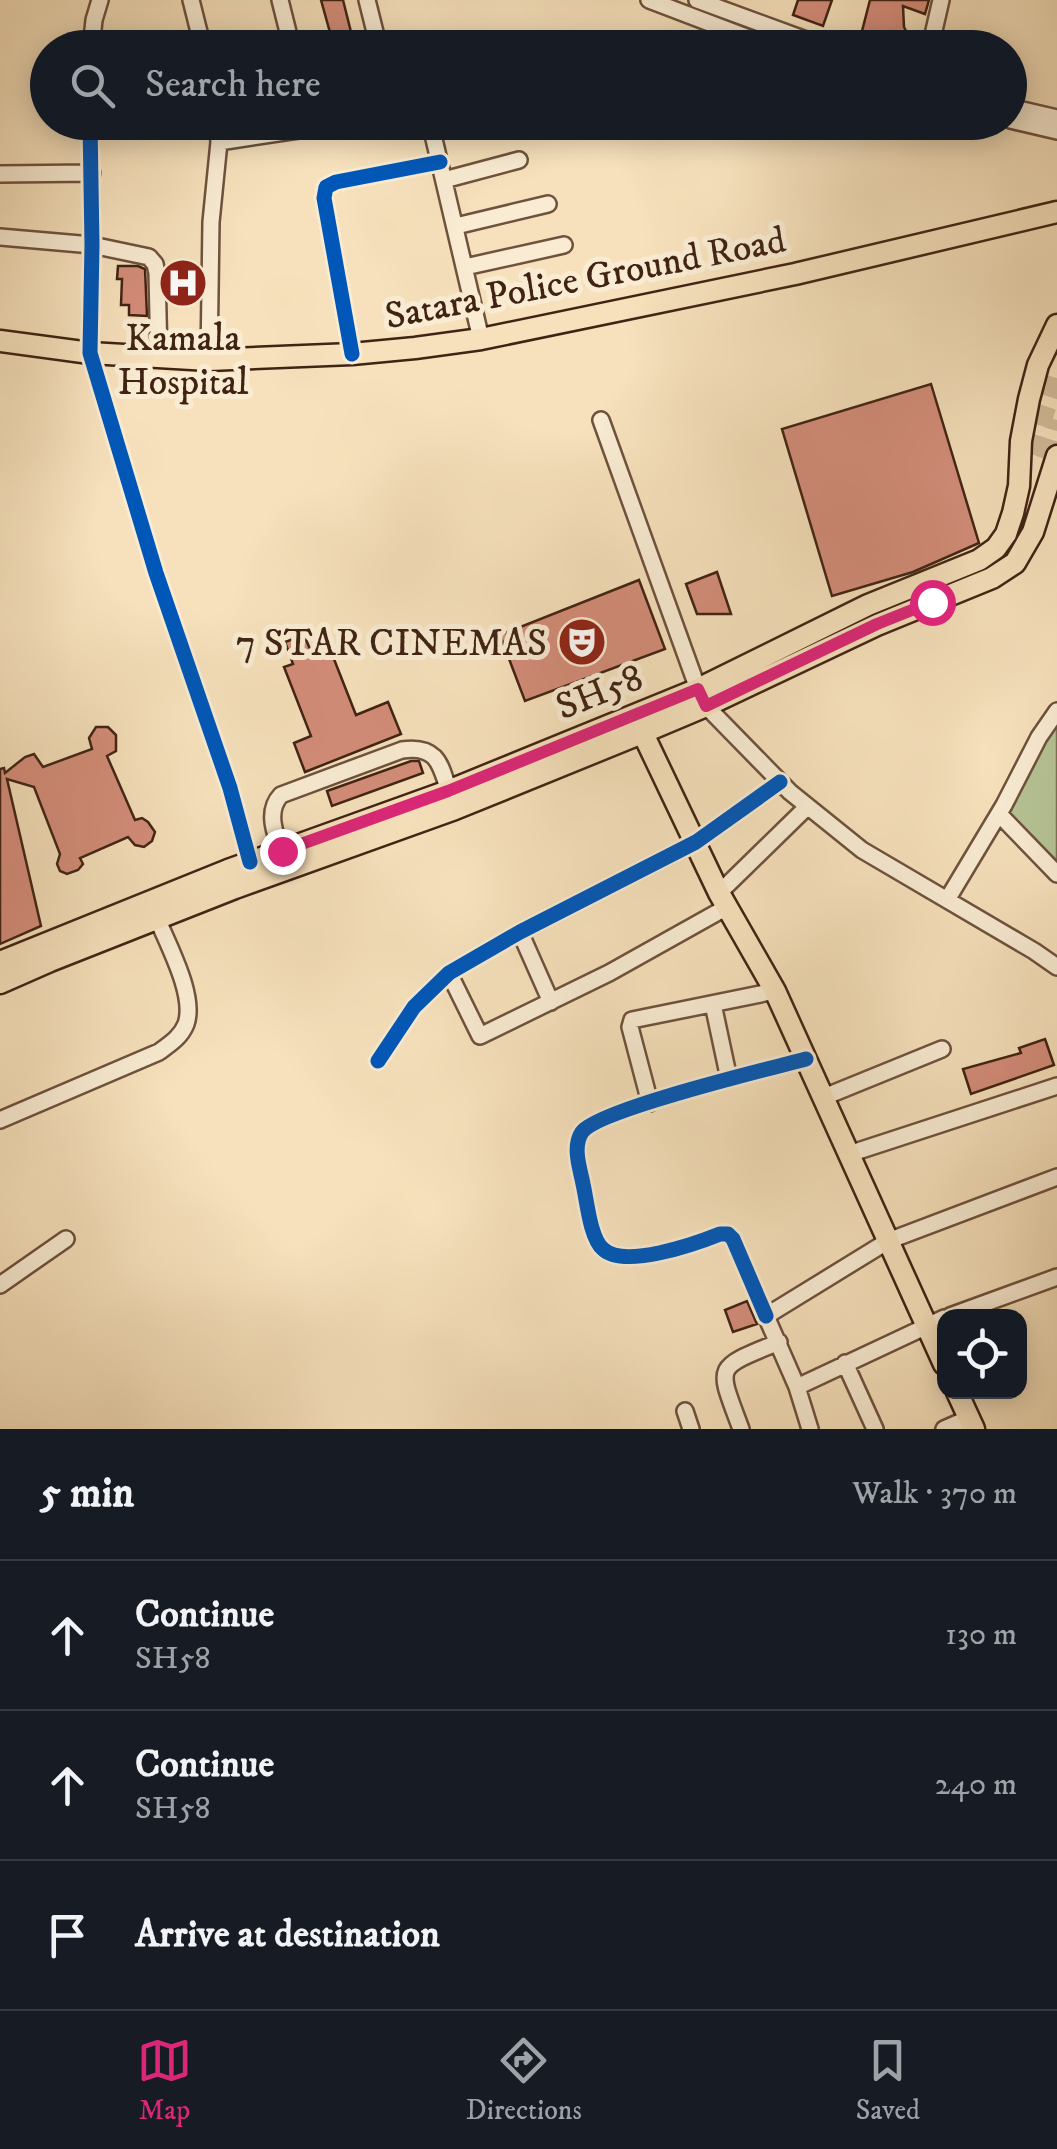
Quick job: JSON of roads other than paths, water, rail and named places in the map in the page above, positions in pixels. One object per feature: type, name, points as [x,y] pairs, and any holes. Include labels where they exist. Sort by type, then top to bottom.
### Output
[{"type":"main road","name":"Satara Police Ground Road","points":[[0,340],[90,353],[209,360],[352,354],[480,339],[795,274],[1057,212]]},
{"type":"main road","name":"SH58","points":[[0,983],[285,860],[452,800],[702,698],[877,624],[928,593],[996,548],[1006,534],[1019,486],[1028,400],[1038,365],[1057,325]]},
{"type":"main road","name":"SH58","points":[[928,593],[992,578],[1015,563],[1033,532],[1045,456]]},
{"type":"main road","points":[[1019,486],[1045,456]]},
{"type":"main road","points":[[638,724],[723,900],[775,991],[888,1241],[937,1315]]},
{"type":"main road","name":"SH58","points":[[0,962],[250,862],[285,860]]},
{"type":"main road","points":[[960,1399],[972,1423]]},
{"type":"street","points":[[93,30],[100,0]]},
{"type":"street","points":[[190,0],[198,30]]},
{"type":"street","points":[[280,0],[288,30]]},
{"type":"street","points":[[367,0],[374,30]]},
{"type":"street","points":[[649,0],[728,30]]},
{"type":"street","points":[[696,0],[778,30]]},
{"type":"street","points":[[934,30],[942,0]]},
{"type":"street","points":[[1027,111],[1057,118]]},
{"type":"street","points":[[1027,124],[1057,132]]},
{"type":"street","points":[[91,140],[90,353],[156,573],[230,788],[250,862]]},
{"type":"street","points":[[209,360],[211,222],[219,142],[230,140]]},
{"type":"street","points":[[434,140],[480,339]]},
{"type":"street","points":[[444,180],[519,160]]},
{"type":"street","points":[[352,354],[324,198],[326,188],[336,182],[440,162]]},
{"type":"street","points":[[0,174],[92,174]]},
{"type":"street","points":[[456,226],[548,204]]},
{"type":"street","points":[[0,237],[92,245],[141,254],[155,264],[159,357]]},
{"type":"street","points":[[465,267],[564,245]]},
{"type":"street","points":[[601,420],[702,698],[780,782],[862,850],[1057,967]]},
{"type":"street","points":[[947,900],[1056,713]]},
{"type":"street","points":[[285,860],[272,816],[281,795],[402,750],[417,747],[430,751],[439,763],[452,800]]},
{"type":"street","points":[[378,1061],[414,1007],[449,973],[696,842],[780,782]]},
{"type":"street","points":[[449,973],[480,1036],[680,935],[723,900],[808,808]]},
{"type":"street","points":[[999,814],[1057,874]]},
{"type":"street","points":[[0,1120],[159,1052],[176,1040],[186,1024],[189,1002],[157,918]]},
{"type":"street","points":[[520,932],[552,1002]]},
{"type":"street","points":[[650,1102],[630,1027],[632,1020],[775,991]]},
{"type":"street","points":[[713,1004],[729,1079]]},
{"type":"street","points":[[824,1096],[942,1050]]},
{"type":"street","points":[[806,1059],[612,1114],[582,1133],[577,1146],[595,1239],[604,1251],[617,1256],[640,1256],[720,1234],[734,1239],[797,1387],[810,1429]]},
{"type":"street","points":[[849,1154],[1057,1086]]},
{"type":"street","points":[[766,1316],[888,1241],[1057,1177]]},
{"type":"street","points":[[0,1284],[66,1239]]},
{"type":"street","points":[[970,1309],[1057,1277]]},
{"type":"street","points":[[797,1387],[937,1321]]},
{"type":"street","points":[[742,1429],[724,1373],[730,1363],[778,1342]]},
{"type":"street","points":[[846,1363],[876,1429]]},
{"type":"street","points":[[685,1411],[690,1429]]},
{"type":"street","points":[[944,1429],[972,1423]]},
{"type":"tunnel","points":[[1031,454],[1057,373]]},
{"type":"tunnel","points":[[1046,459],[1057,420]]},
{"type":"place","name":"Kamala Hospital","points":[[183,283]]},
{"type":"place","name":"7 STAR CINEMAS","points":[[582,642]]}]
